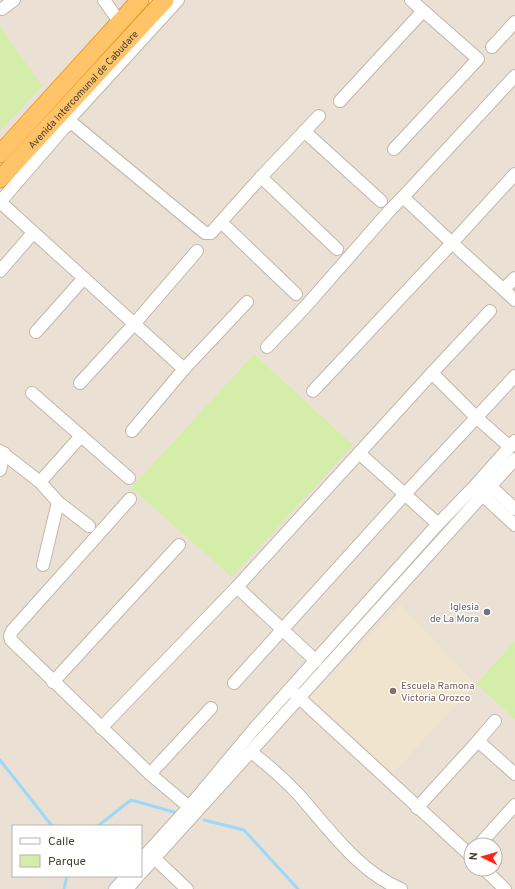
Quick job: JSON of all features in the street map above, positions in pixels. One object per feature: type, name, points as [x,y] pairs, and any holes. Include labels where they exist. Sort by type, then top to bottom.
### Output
[{"type":"highway","name":"Avenida Intercomunal de Cabudare","points":[[0,180],[165,0]]},
{"type":"highway","name":"Avenida Intercomunal de Cabudare","points":[[0,154],[120,22],[134,2]]},
{"type":"street","points":[[2,9],[14,0]]},
{"type":"street","points":[[104,0],[120,22]]},
{"type":"street","points":[[0,194],[178,0]]},
{"type":"street","points":[[394,149],[478,59],[411,0]]},
{"type":"street","points":[[340,101],[423,11]]},
{"type":"street","points":[[492,47],[515,22]]},
{"type":"street","points":[[267,347],[306,306],[391,209],[515,76]]},
{"type":"street","points":[[184,369],[0,202],[64,128],[72,123],[205,233],[211,233],[261,177],[319,116]]},
{"type":"street","points":[[304,131],[381,201]]},
{"type":"street","points":[[312,391],[515,174]]},
{"type":"street","points":[[261,177],[337,249]]},
{"type":"street","points":[[403,197],[515,300]]},
{"type":"street","points":[[221,222],[296,294]]},
{"type":"street","points":[[0,271],[33,233]]},
{"type":"street","points":[[80,383],[197,252]]},
{"type":"street","points":[[36,332],[84,278]]},
{"type":"street","points":[[504,290],[515,278]]},
{"type":"street","points":[[132,430],[184,369],[247,302]]},
{"type":"street","points":[[101,728],[237,587],[432,372],[490,311]]},
{"type":"street","points":[[192,810],[254,729],[294,694],[482,487],[512,444],[477,418],[432,372]]},
{"type":"street","points":[[234,683],[405,494],[515,376]]},
{"type":"street","points":[[32,393],[129,478]]},
{"type":"street","points":[[40,482],[81,436]]},
{"type":"street","points":[[2,452],[40,482],[58,502],[89,526]]},
{"type":"street","points":[[0,470],[2,452]]},
{"type":"street","points":[[359,453],[438,524]]},
{"type":"street","points":[[142,871],[148,857],[192,810],[251,752],[294,694],[316,661],[438,524],[515,459]]},
{"type":"street","points":[[482,487],[515,509]]},
{"type":"street","points":[[482,487],[515,525]]},
{"type":"street","points":[[130,499],[10,634],[11,640],[101,728],[150,774],[192,810]]},
{"type":"street","points":[[43,565],[58,502]]},
{"type":"street","points":[[54,682],[179,545]]},
{"type":"street","points":[[237,587],[316,661]]},
{"type":"street","points":[[294,694],[417,808],[463,848]]},
{"type":"street","points":[[150,774],[211,708]]},
{"type":"street","points":[[417,808],[495,721]]},
{"type":"street","points":[[478,740],[515,774]]},
{"type":"street","points":[[251,752],[276,772],[349,851],[369,869],[392,886],[401,889]]},
{"type":"street","points":[[485,837],[515,805]]},
{"type":"street","points":[[148,857],[187,889]]},
{"type":"street","points":[[115,889],[126,877]]},
{"type":"street","points":[[127,889],[137,877]]},
{"type":"street","points":[[492,877],[504,889]]},
{"type":"shaded area","points":[[0,0],[515,0],[515,889],[0,889]]},
{"type":"shaded area","name":"Escuela Ramona Victoria Orozco","points":[[400,604],[476,684],[393,773],[310,697]]},
{"type":"green space","points":[[0,27],[42,86],[0,131]]},
{"type":"green space","points":[[254,354],[353,445],[232,577],[131,488]]},
{"type":"green space","points":[[515,641],[515,719],[476,684]]},
{"type":"waterway","points":[[0,760],[51,825]]},
{"type":"waterway","points":[[99,825],[131,800],[174,812]]},
{"type":"waterway","points":[[204,820],[244,830],[298,889]]},
{"type":"waterway","points":[[64,889],[67,877]]},
{"type":"place","name":"Iglesia de La Mora","points":[[487,612]]},
{"type":"place","name":"Escuela Ramona Victoria Orozco","points":[[393,691]]}]
